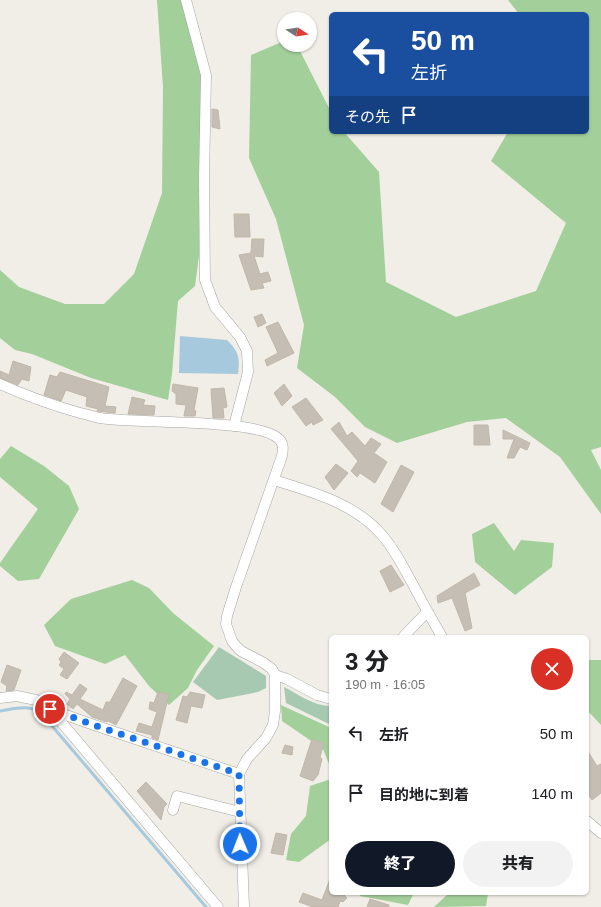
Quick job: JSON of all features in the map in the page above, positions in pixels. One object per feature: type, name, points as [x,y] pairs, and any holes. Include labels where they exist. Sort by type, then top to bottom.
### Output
[{"type":"street","points":[[186,0],[206,75],[204,179],[205,280],[215,308],[240,337],[247,351],[248,372],[234,426]]},
{"type":"street","points":[[0,384],[50,405],[100,418],[138,422],[234,426],[268,433],[278,438],[282,442],[282,456],[239,580],[226,624],[232,641],[236,646],[241,651],[264,663],[272,669],[275,675],[275,712],[273,725],[266,738],[247,758],[239,774],[244,907]]},
{"type":"street","points":[[274,480],[328,498],[349,508],[381,534],[395,552],[441,635]]},
{"type":"street","points":[[405,635],[427,612]]},
{"type":"street","points":[[275,675],[287,679],[317,695],[329,698]]},
{"type":"street","points":[[0,698],[17,696],[36,700],[50,709],[239,774]]},
{"type":"street","points":[[50,709],[218,907]]},
{"type":"street","points":[[173,810],[177,796],[240,812]]},
{"type":"street","points":[[589,823],[600,831]]},
{"type":"green space","points":[[157,0],[182,0],[203,75],[199,256],[195,286],[178,301],[172,374],[168,400],[91,378],[32,354],[15,350],[0,338],[0,270],[19,287],[65,304],[104,304],[134,274],[162,193],[163,87]]},
{"type":"green space","points":[[508,0],[601,0],[601,447],[591,450],[601,470],[601,514],[560,457],[506,418],[467,422],[397,443],[365,427],[335,397],[297,368],[304,325],[276,219],[249,158],[251,55],[277,44],[277,52],[301,52],[329,108],[329,134],[346,134],[379,172],[386,282],[456,317],[536,291],[566,223],[491,161],[507,134],[589,134],[589,12],[517,12]]},
{"type":"green space","points":[[11,446],[44,466],[69,486],[79,509],[39,579],[18,581],[0,566],[0,563],[38,509],[0,477],[0,459]]},
{"type":"green space","points":[[494,523],[514,551],[521,540],[554,543],[552,567],[515,595],[475,562],[472,534]]},
{"type":"green space","points":[[132,580],[149,588],[173,613],[214,646],[197,670],[188,688],[169,705],[149,686],[125,655],[105,664],[55,646],[44,625],[71,599]]},
{"type":"green space","points":[[219,647],[266,676],[266,688],[258,692],[217,700],[193,682]]},
{"type":"green space","points":[[589,660],[601,660],[601,725],[589,712]]},
{"type":"green space","points":[[284,687],[301,697],[325,706],[329,706],[329,724],[286,703]]},
{"type":"green space","points":[[281,705],[329,727],[329,764],[323,749],[282,721]]},
{"type":"green space","points":[[329,780],[329,840],[299,862],[286,860],[291,834],[306,816],[310,786]]},
{"type":"green space","points":[[360,895],[413,895],[408,905]]},
{"type":"green space","points":[[447,895],[488,895],[486,906],[434,907]]},
{"type":"water","points":[[180,336],[227,340],[234,348],[239,359],[238,374],[179,373]]},
{"type":"building","points":[[212,109],[218,110],[220,129],[212,127]]},
{"type":"building","points":[[234,214],[249,214],[250,237],[235,237]]},
{"type":"building","points":[[252,239],[264,239],[263,257],[254,256],[260,274],[268,272],[271,281],[262,283],[264,288],[251,290],[239,255],[251,253]]},
{"type":"building","points":[[262,314],[266,323],[258,327],[254,317]]},
{"type":"building","points":[[278,322],[294,353],[267,366],[265,360],[278,353],[266,327]]},
{"type":"building","points":[[13,361],[31,367],[29,381],[22,379],[18,385],[0,378],[0,371],[9,375]]},
{"type":"building","points":[[60,372],[109,387],[105,406],[116,407],[115,413],[97,411],[98,409],[86,406],[87,397],[66,390],[61,401],[44,395],[50,375],[57,377]]},
{"type":"building","points":[[173,384],[198,388],[194,410],[196,411],[195,416],[184,416],[186,405],[176,404],[176,394],[172,391]]},
{"type":"building","points":[[284,384],[292,396],[282,406],[274,393]]},
{"type":"building","points":[[224,388],[227,407],[223,408],[224,418],[213,418],[211,389]]},
{"type":"building","points":[[132,397],[145,400],[143,405],[155,406],[154,415],[128,414]]},
{"type":"building","points":[[306,398],[323,420],[313,425],[312,422],[306,426],[292,407]]},
{"type":"building","points":[[339,422],[347,436],[352,432],[365,446],[371,438],[381,444],[374,453],[387,462],[375,483],[360,473],[357,477],[351,471],[358,461],[331,429]]},
{"type":"building","points":[[474,425],[488,425],[490,445],[474,445]]},
{"type":"building","points":[[503,430],[530,443],[527,450],[520,447],[514,458],[507,458],[514,439],[503,439]]},
{"type":"building","points":[[336,464],[348,473],[334,490],[325,477]]},
{"type":"building","points":[[401,465],[414,472],[393,512],[381,504]]},
{"type":"building","points":[[391,565],[404,585],[390,592],[380,571]]},
{"type":"building","points":[[474,573],[480,585],[465,593],[472,628],[465,631],[452,598],[438,603],[437,596]]},
{"type":"building","points":[[64,652],[79,663],[67,679],[60,675],[64,669],[59,665],[61,662],[59,659]]},
{"type":"building","points":[[7,665],[21,670],[14,690],[6,691],[7,686],[1,682]]},
{"type":"building","points":[[123,678],[137,686],[116,725],[108,721],[107,722],[92,717],[77,704],[73,709],[67,704],[70,699],[65,694],[66,692],[72,695],[80,684],[87,689],[80,699],[103,710],[106,702],[110,702]]},
{"type":"building","points":[[158,692],[169,694],[158,740],[152,738],[152,735],[136,731],[139,723],[152,727],[157,712],[149,709],[150,702],[154,703]]},
{"type":"building","points":[[190,692],[205,695],[202,708],[191,706],[187,723],[176,720],[183,696],[187,697]]},
{"type":"building","points":[[312,739],[324,743],[320,757],[322,759],[318,775],[313,781],[300,776]]},
{"type":"building","points":[[285,745],[293,747],[292,755],[282,753]]},
{"type":"building","points":[[589,753],[597,766],[601,764],[601,793],[592,800],[589,795]]},
{"type":"building","points":[[146,782],[167,804],[164,807],[161,820],[137,791]]},
{"type":"building","points":[[276,833],[287,835],[283,855],[271,853]]},
{"type":"building","points":[[329,882],[329,895],[344,895],[347,898],[343,902],[340,901],[338,907],[313,907],[299,902],[303,893],[322,900]]},
{"type":"building","points":[[370,899],[389,905],[389,907],[367,907]]},
{"type":"waterway","points":[[0,711],[26,708],[36,710],[41,713],[206,907]]},
{"type":"route","points":[[50,709],[239,774],[240,844]]}]
